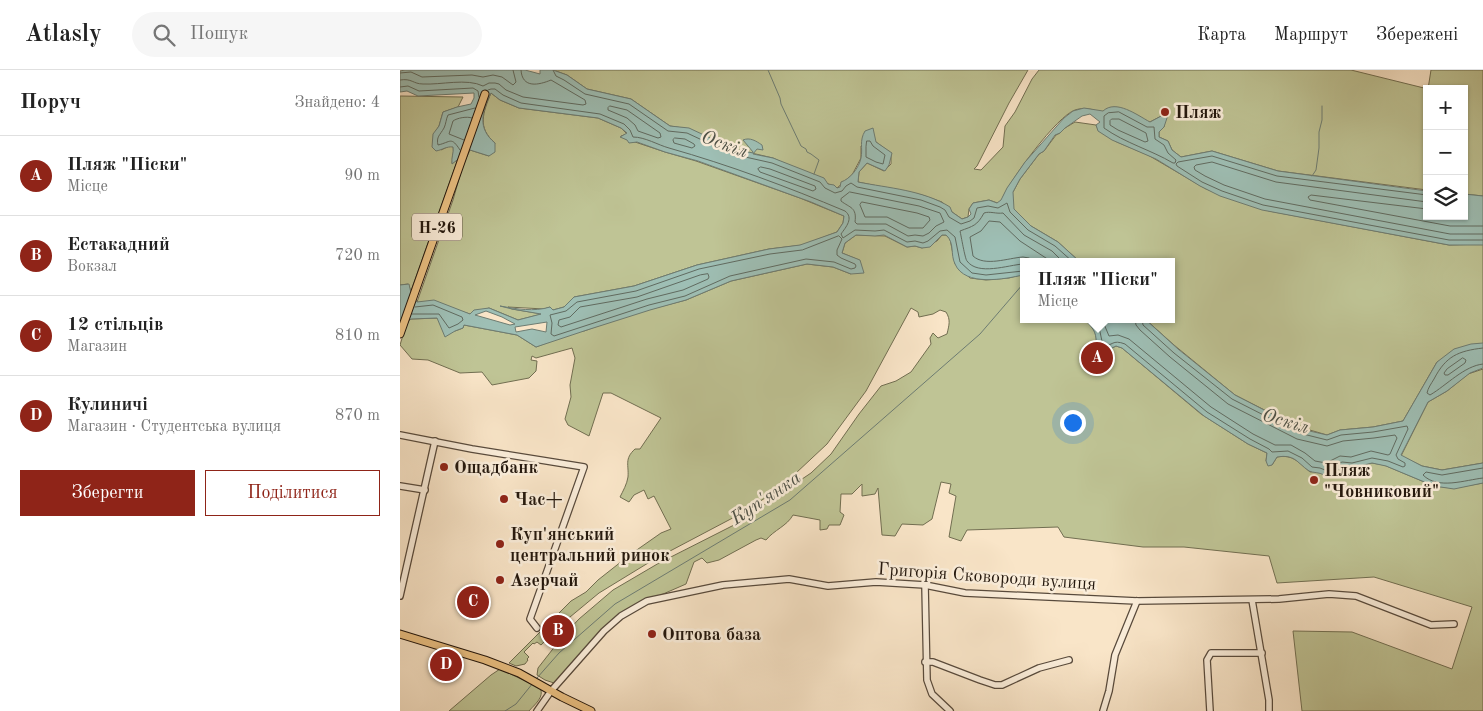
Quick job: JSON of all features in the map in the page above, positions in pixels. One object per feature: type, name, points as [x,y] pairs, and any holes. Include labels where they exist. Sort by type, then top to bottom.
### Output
[{"type":"main road","name":"Н-26","points":[[400,334],[485,94]]},
{"type":"main road","points":[[400,634],[485,660],[519,673],[591,711]]},
{"type":"street","points":[[400,435],[584,467],[530,619],[537,628]]},
{"type":"street","points":[[400,596],[435,441]]},
{"type":"street","points":[[400,486],[425,490]]},
{"type":"street","name":"Григорія Сковороди вулиця","points":[[537,711],[551,691],[611,624],[621,616],[647,602],[723,585],[789,579],[828,586],[876,582],[925,585],[965,593],[1137,601],[1252,600],[1329,594],[1356,596],[1431,625],[1454,624]]},
{"type":"street","points":[[925,585],[927,680],[932,694],[950,711]]},
{"type":"street","points":[[1252,600],[1262,653],[1269,711]]},
{"type":"street","points":[[1103,711],[1115,655],[1137,601]]},
{"type":"street","points":[[1210,711],[1206,660],[1211,653],[1262,653]]},
{"type":"street","points":[[926,662],[933,662],[980,680],[995,685],[1002,685],[1039,668],[1069,660]]},
{"type":"green space","points":[[553,70],[1028,70],[974,169],[981,170],[1003,147],[1005,126],[1039,70],[1351,70],[1423,88],[1423,189],[1278,171],[1212,151],[1181,157],[1172,150],[1168,141],[1159,137],[1159,132],[1164,127],[1165,114],[1150,122],[1106,109],[1102,113],[1078,109],[1067,115],[1046,135],[1003,197],[1013,192],[1020,179],[1039,154],[1065,128],[1075,122],[1096,125],[1099,131],[1117,142],[1148,155],[1206,189],[1269,211],[1449,245],[1483,244],[1483,344],[1437,362],[1403,421],[1373,427],[1340,430],[1327,435],[1296,426],[1235,395],[1149,323],[1175,323],[1175,258],[1076,258],[1058,242],[1031,226],[1014,209],[989,200],[973,203],[969,209],[968,217],[962,219],[942,202],[922,195],[858,182],[859,172],[867,163],[884,171],[891,164],[891,153],[876,142],[861,146],[861,158],[852,175],[837,188],[773,158],[734,149],[689,129],[670,126],[631,99],[587,89],[567,75]]},
{"type":"green space","points":[[1431,70],[1483,70],[1483,196],[1468,194],[1468,85],[1429,85]]},
{"type":"green space","points":[[491,93],[500,100],[519,108],[598,118],[621,128],[627,134],[621,136],[623,138],[696,161],[800,198],[844,216],[843,223],[837,232],[803,245],[769,249],[697,265],[634,286],[574,297],[564,307],[553,310],[550,307],[544,309],[508,307],[542,314],[518,320],[489,308],[470,314],[417,302],[453,200],[463,165],[470,150],[489,156],[495,143],[486,132],[483,120]]},
{"type":"green space","points":[[400,96],[463,97],[458,107],[443,112],[436,131],[441,150],[453,145],[452,163],[458,159],[411,291],[408,284],[400,285]]},
{"type":"green space","points":[[856,235],[885,236],[907,247],[915,246],[922,248],[937,241],[942,235],[946,235],[950,239],[955,264],[970,278],[986,280],[1020,275],[1020,323],[1089,323],[1095,332],[1096,348],[1104,352],[1116,346],[1122,348],[1201,414],[1248,444],[1267,453],[1266,461],[1272,465],[1277,457],[1282,456],[1295,460],[1310,472],[1343,467],[1352,468],[1372,463],[1384,465],[1434,486],[1454,488],[1483,483],[1483,711],[1302,711],[1293,631],[1352,632],[1452,669],[1472,607],[1374,577],[1277,583],[1269,556],[1184,547],[1143,547],[1064,537],[1058,527],[967,530],[961,541],[949,537],[956,496],[949,493],[951,484],[941,482],[932,519],[923,525],[902,524],[895,536],[882,535],[878,488],[875,494],[862,496],[862,484],[852,494],[841,494],[840,512],[844,515],[840,525],[829,525],[827,529],[820,530],[820,520],[793,515],[766,540],[761,538],[756,540],[719,560],[707,563],[702,558],[694,562],[686,584],[647,601],[621,616],[557,684],[537,675],[538,668],[563,636],[579,619],[613,590],[659,563],[734,525],[811,473],[831,454],[881,386],[896,381],[911,372],[931,344],[930,338],[933,333],[938,338],[947,334],[949,320],[946,312],[940,310],[933,314],[919,317],[918,312],[911,308],[866,391],[827,444],[777,490],[744,512],[653,560],[599,593],[541,645],[537,642],[533,643],[524,652],[529,657],[525,664],[516,666],[509,663],[571,601],[586,592],[631,554],[661,533],[671,529],[654,496],[648,499],[644,490],[634,495],[629,502],[620,497],[627,480],[629,456],[635,449],[640,449],[661,418],[611,393],[603,393],[589,436],[568,425],[565,419],[571,397],[570,385],[575,358],[572,348],[536,358],[532,356],[531,360],[537,361],[536,371],[529,378],[492,385],[482,372],[460,373],[428,360],[412,359],[400,345],[407,322],[411,319],[438,318],[441,326],[455,331],[463,328],[464,325],[517,335],[536,347],[576,331],[584,331],[628,315],[686,300],[731,281],[807,264],[833,267],[851,274],[859,260],[842,253],[845,243]]},
{"type":"green space","points":[[1483,369],[1483,463],[1442,470],[1422,466],[1401,456],[1428,402],[1447,391],[1468,374]]},
{"type":"green space","points":[[500,669],[540,688],[540,698],[529,711],[449,711],[491,675]]},
{"type":"water","points":[[525,70],[540,74],[540,70],[553,70],[567,75],[587,89],[631,99],[670,126],[689,128],[734,149],[753,153],[743,140],[753,140],[762,145],[763,150],[757,149],[753,154],[773,158],[824,178],[828,184],[834,185],[837,188],[856,169],[861,158],[863,135],[865,131],[873,128],[876,142],[892,153],[889,165],[885,171],[867,163],[859,172],[858,182],[905,190],[940,201],[950,207],[952,212],[962,219],[971,214],[969,209],[973,203],[989,200],[997,203],[1001,200],[1025,162],[1064,118],[1073,111],[1084,108],[1103,111],[1108,108],[1120,107],[1150,122],[1165,114],[1168,115],[1164,127],[1159,132],[1159,137],[1168,141],[1172,150],[1181,157],[1212,151],[1278,171],[1423,190],[1423,220],[1468,220],[1468,194],[1483,196],[1483,245],[1449,245],[1262,210],[1220,196],[1156,159],[1112,140],[1098,131],[1096,125],[1100,122],[1090,114],[1082,116],[1055,135],[1020,179],[1013,192],[1014,209],[1031,226],[1058,242],[1076,258],[1020,258],[1020,276],[986,280],[976,279],[960,271],[955,264],[949,238],[946,235],[942,235],[930,247],[922,248],[915,246],[907,247],[884,235],[856,235],[845,243],[842,253],[860,260],[864,273],[851,274],[833,267],[807,264],[731,281],[686,300],[536,347],[517,335],[464,325],[463,328],[445,337],[437,318],[411,319],[400,327],[400,285],[409,284],[411,293],[417,302],[434,300],[470,314],[474,310],[489,308],[518,320],[541,314],[500,306],[532,310],[550,307],[553,310],[564,307],[574,297],[634,286],[697,265],[769,249],[800,245],[837,232],[843,223],[844,216],[698,161],[637,142],[629,143],[620,137],[627,133],[621,128],[598,118],[519,108],[500,100],[491,93],[485,107],[483,126],[495,143],[495,152],[489,156],[470,150],[452,164],[453,147],[436,151],[432,147],[433,134],[439,126],[443,112],[471,104],[474,93],[418,96],[407,91],[400,92],[400,71]],"holes":[[[486,311],[515,324],[510,325],[475,315]],[[547,322],[546,332],[532,329],[516,332],[515,327]]]},
{"type":"water","points":[[1088,323],[1149,323],[1235,395],[1301,429],[1327,435],[1340,430],[1373,427],[1403,421],[1437,362],[1454,349],[1483,343],[1483,368],[1470,373],[1447,391],[1428,402],[1401,455],[1422,466],[1442,470],[1483,463],[1483,483],[1454,489],[1434,486],[1386,466],[1372,463],[1352,468],[1343,467],[1324,475],[1309,471],[1295,459],[1283,456],[1277,457],[1272,465],[1268,466],[1266,461],[1267,453],[1248,444],[1204,416],[1122,348],[1116,346],[1104,352],[1096,349],[1096,339]]},
{"type":"waterway","points":[[768,70],[781,104],[801,146],[819,160],[814,174]]},
{"type":"waterway","points":[[1312,176],[1316,170],[1322,106]]},
{"type":"waterway","name":"Куп'янка","points":[[537,678],[559,653],[615,604],[790,500],[980,334],[1020,287]]},
{"type":"waterway","name":"Куп'янка","points":[[505,711],[516,704],[533,683]]},
{"type":"place","name":"Пляж","points":[[1165,112]]},
{"type":"place","name":"Пляж \"Піски\"","points":[[1097,358]]},
{"type":"place","name":"Ощадбанк","points":[[444,467]]},
{"type":"place","name":"Пляж \"Човниковий\"","points":[[1314,480]]},
{"type":"place","name":"Час+","points":[[504,499]]},
{"type":"place","name":"Куп'янський центральний ринок","points":[[500,544]]},
{"type":"place","name":"Азерчай","points":[[500,580]]},
{"type":"place","name":"12 стільців","points":[[473,602]]},
{"type":"place","name":"Естакадний","points":[[558,631]]},
{"type":"place","name":"Оптова база","points":[[652,634]]},
{"type":"place","name":"Кулиничі","points":[[446,665]]},
{"type":"water label","name":"Оскіл","points":[[725,143]]},
{"type":"water label","name":"Оскіл","points":[[1286,420]]}]
